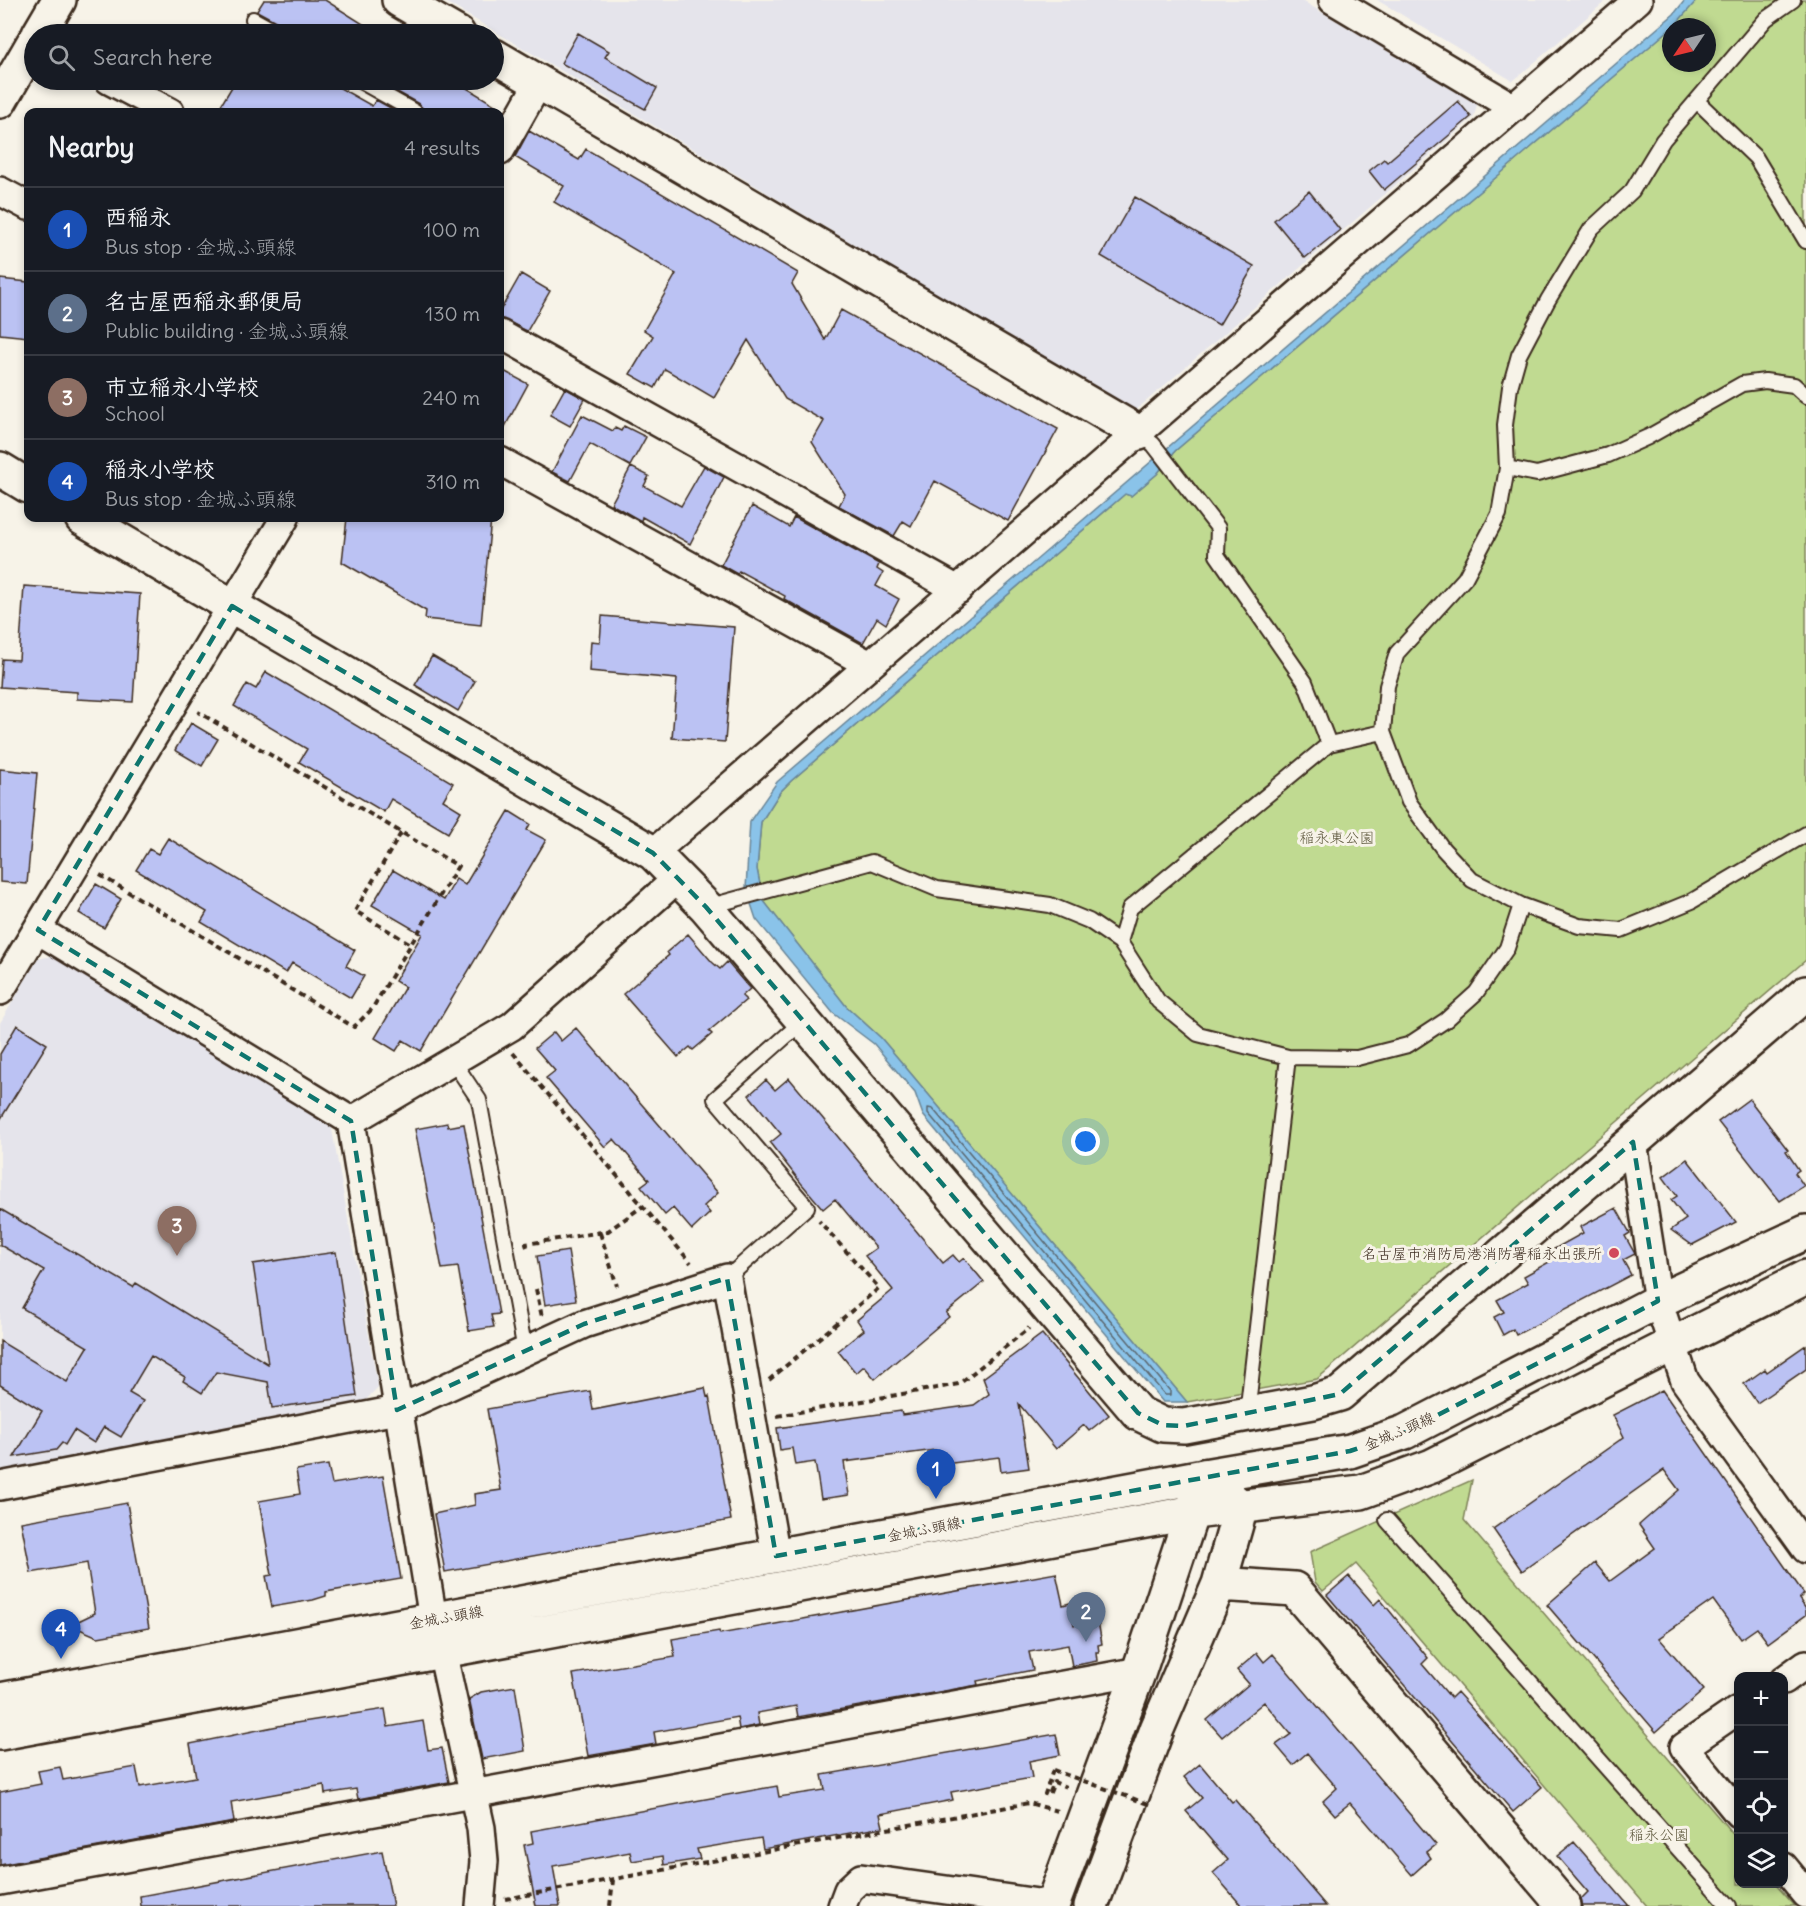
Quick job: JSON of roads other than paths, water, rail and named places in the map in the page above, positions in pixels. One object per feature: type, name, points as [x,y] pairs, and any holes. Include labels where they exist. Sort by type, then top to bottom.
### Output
[{"type":"street","points":[[45,24],[60,0]]},
{"type":"street","points":[[399,0],[441,24]]},
{"type":"street","points":[[1333,0],[1514,108]]},
{"type":"street","points":[[653,853],[958,590],[1146,439],[1514,108],[1638,0]]},
{"type":"street","points":[[2,94],[24,58]]},
{"type":"street","points":[[504,62],[1146,439]]},
{"type":"street","points":[[504,144],[539,82]]},
{"type":"street","points":[[128,90],[162,108]]},
{"type":"street","points":[[0,191],[24,204]]},
{"type":"street","points":[[504,336],[958,590]]},
{"type":"street","points":[[504,463],[870,665]]},
{"type":"street","points":[[0,469],[24,484]]},
{"type":"street","points":[[89,522],[653,853],[706,907],[1138,1413],[1163,1425],[1184,1426],[1313,1402],[1340,1394],[1806,993]]},
{"type":"street","points":[[0,992],[283,522]]},
{"type":"street","points":[[351,1121],[512,1026],[679,877]]},
{"type":"street","points":[[38,930],[351,1121],[433,1619]]},
{"type":"street","points":[[1633,1143],[1658,1301],[1685,1381],[1806,1549]]},
{"type":"street","name":"金城ふ頭線","points":[[0,1700],[1204,1476],[1350,1451],[1405,1432],[1658,1301],[1806,1232]]},
{"type":"street","points":[[0,1733],[1194,1512],[1361,1492],[1432,1466],[1806,1277]]},
{"type":"street","points":[[0,1486],[397,1410],[584,1324],[718,1281],[750,1409],[777,1556]]},
{"type":"street","points":[[842,1906],[848,1890],[861,1878],[1052,1906],[1139,1671],[1194,1512],[1204,1476],[1241,1507]]},
{"type":"street","points":[[1091,1906],[1157,1729],[1219,1584],[1241,1507]]},
{"type":"street","points":[[1219,1584],[1294,1589],[1564,1906]]},
{"type":"street","points":[[442,1651],[475,1794],[484,1861],[480,1905]]},
{"type":"street","points":[[1788,1677],[1806,1665]]},
{"type":"street","points":[[0,1881],[1139,1671]]},
{"type":"street","points":[[1734,1713],[1684,1747],[1734,1808]]},
{"type":"street","points":[[1788,1872],[1806,1894]]},
{"type":"lane","points":[[1793,0],[1766,20],[1698,102],[1663,140],[1632,191],[1591,229],[1548,300],[1519,355],[1510,387],[1505,425],[1507,468],[1499,514],[1465,578],[1397,653],[1387,686],[1383,732],[1409,802],[1443,849],[1472,880],[1521,905],[1579,926],[1621,930],[1692,901],[1806,834]]},
{"type":"lane","points":[[253,19],[262,24]]},
{"type":"lane","points":[[376,90],[409,108]]},
{"type":"lane","points":[[1698,102],[1756,158],[1806,241]]},
{"type":"lane","points":[[1507,468],[1537,474],[1608,455],[1648,437],[1742,384],[1766,381],[1794,385],[1806,396]]},
{"type":"lane","points":[[1146,439],[1172,468],[1218,528],[1217,555],[1305,682],[1329,744]]},
{"type":"lane","points":[[1120,942],[1130,908],[1329,744],[1383,732]]},
{"type":"lane","points":[[706,907],[872,862],[937,889],[1050,905],[1089,921],[1120,942],[1158,1001],[1198,1034],[1288,1057],[1357,1058],[1408,1045],[1446,1020],[1476,993],[1507,948],[1521,905]]},
{"type":"lane","points":[[718,1281],[807,1208],[715,1100],[803,1021]]},
{"type":"lane","points":[[1248,1414],[1288,1057]]},
{"type":"lane","points":[[453,1060],[479,1100],[536,1346]]},
{"type":"lane","points":[[1387,1520],[1729,1906]]},
{"type":"water","points":[[1685,0],[1697,0],[1681,18],[1669,18]]},
{"type":"water","points":[[1662,24],[1662,36],[1175,451],[1157,474],[1131,496],[1125,494],[791,781],[780,792],[761,822],[757,869],[763,900],[846,1006],[881,1038],[1187,1402],[1163,1402],[923,1115],[915,1093],[874,1044],[833,1013],[756,919],[746,889],[750,821],[777,782]]},
{"type":"place","name":"名古屋市消防局港消防署稲永出張所","points":[[1614,1253]]},
{"type":"place","name":"市立稲永小学校","points":[[177,1256]]},
{"type":"place","name":"西稲永","points":[[936,1499]]},
{"type":"place","name":"名古屋西稲永郵便局","points":[[1086,1642]]},
{"type":"place","name":"稲永小学校","points":[[61,1659]]},
{"type":"park label","name":"稲永東公園","points":[[1337,837]]},
{"type":"park label","name":"稲永公園","points":[[1659,1834]]}]
